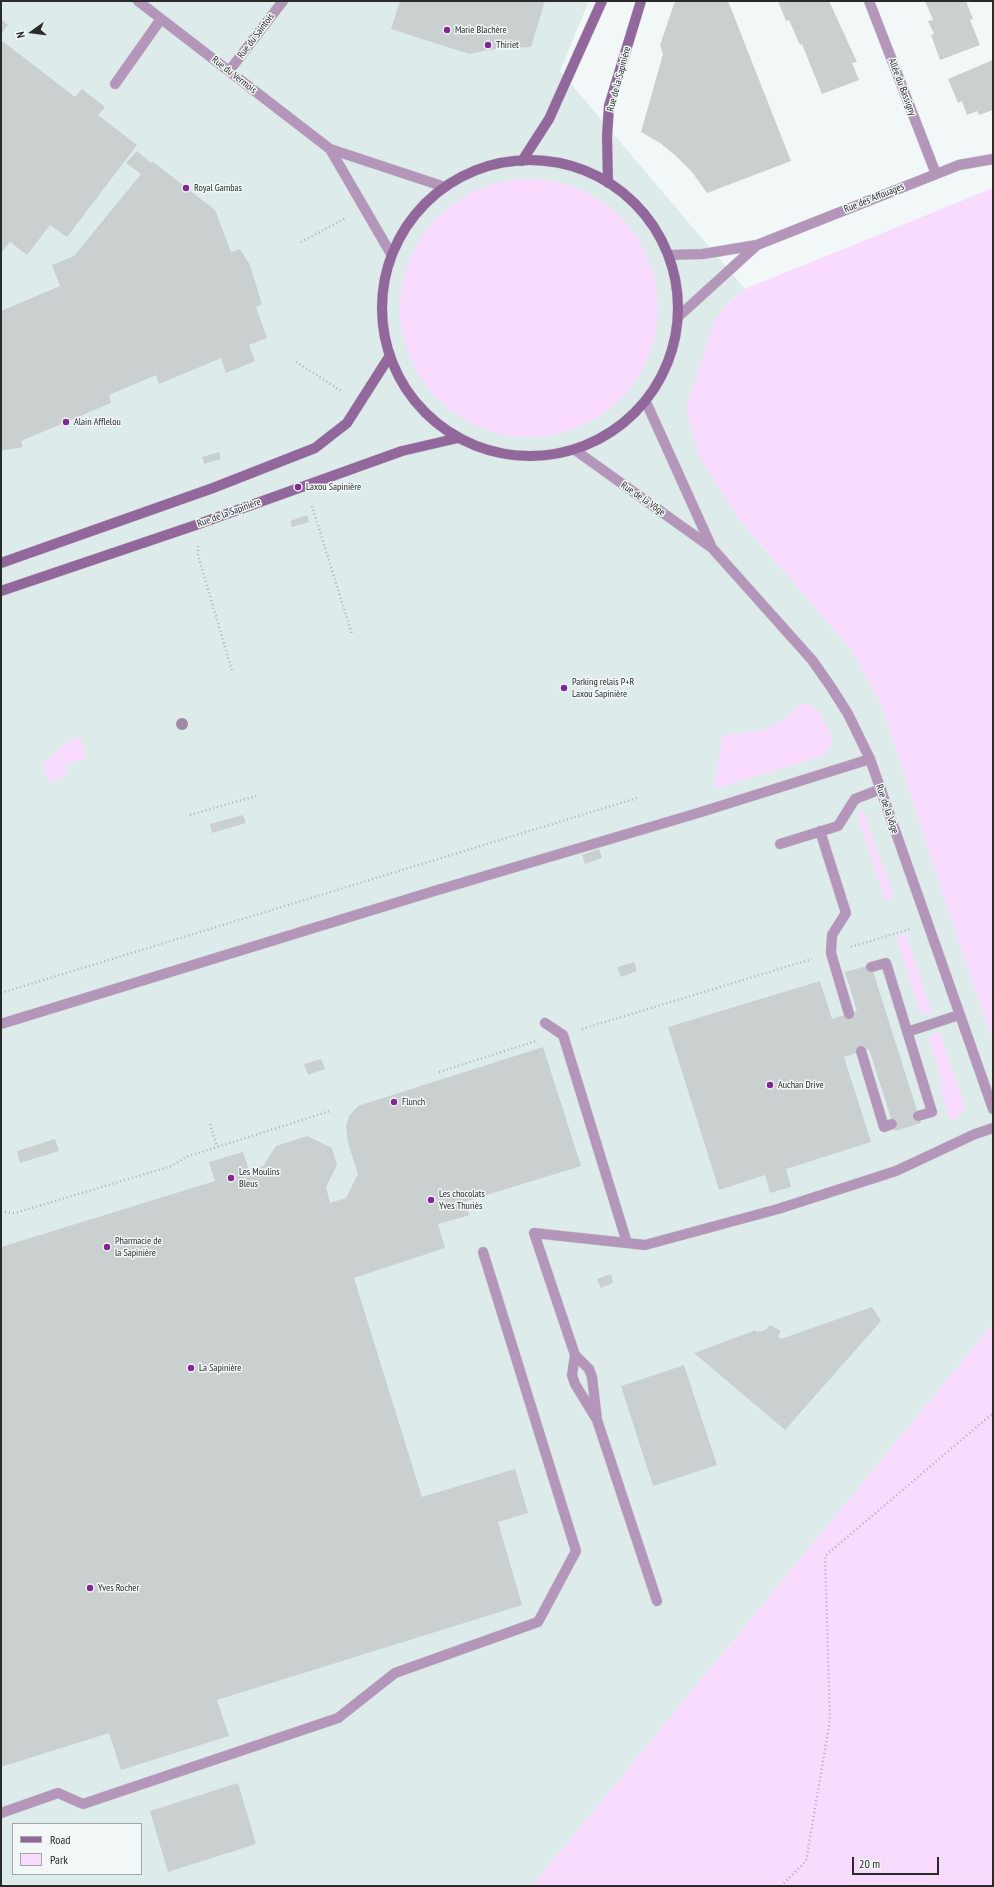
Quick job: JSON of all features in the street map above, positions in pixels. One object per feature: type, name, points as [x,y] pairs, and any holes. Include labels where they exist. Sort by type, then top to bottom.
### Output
[{"type":"street","name":"Rue du Vermois","points":[[138,1],[330,149],[445,187]]},
{"type":"street","name":"Rue du Saintois","points":[[229,71],[283,1]]},
{"type":"street","points":[[522,161],[550,119],[602,1]]},
{"type":"street","name":"Rue de la Sapinière","points":[[608,183],[607,136],[609,106],[641,1]]},
{"type":"street","name":"Allée du Bassigny","points":[[869,1],[936,174]]},
{"type":"street","points":[[115,84],[161,19]]},
{"type":"street","name":"Rue du Vermois","points":[[330,149],[391,254]]},
{"type":"street","name":"Rue des Affouages","points":[[669,255],[702,254],[757,245],[958,165],[993,159]]},
{"type":"street","points":[[522,161],[553,162],[574,167],[608,183],[639,207],[652,223],[669,255],[678,293],[679,316],[674,345],[667,366],[646,402],[631,418],[596,442],[575,450],[554,454],[528,457],[488,450],[458,438],[440,427],[411,398],[389,357],[384,335],[382,314],[384,284],[391,254],[412,218],[445,187],[479,169],[500,164],[522,161]]},
{"type":"street","name":"Rue des Affouages","points":[[679,316],[757,245]]},
{"type":"street","points":[[1,563],[235,480],[315,448],[347,423],[389,357]]},
{"type":"street","name":"Rue de la Vôge","points":[[646,402],[712,548]]},
{"type":"street","name":"Rue de la Sapinière","points":[[1,591],[192,526],[402,451],[458,438]]},
{"type":"street","name":"Rue de la Vôge","points":[[575,450],[712,548],[812,660],[848,714],[870,758],[993,1109]]},
{"type":"street","points":[[1,1024],[431,892],[698,813],[870,758]]},
{"type":"street","points":[[780,844],[838,826],[855,799],[881,789]]},
{"type":"street","points":[[820,831],[846,913],[832,935],[831,953],[842,976],[849,1014]]},
{"type":"street","points":[[871,967],[886,963],[932,1112],[918,1116]]},
{"type":"street","points":[[907,1032],[959,1015]]},
{"type":"street","points":[[545,1023],[564,1035],[627,1243]]},
{"type":"street","points":[[861,1051],[884,1127],[892,1124]]},
{"type":"street","points":[[596,1420],[592,1377],[589,1369],[575,1355],[534,1233],[645,1245],[778,1209],[896,1171],[993,1128]]},
{"type":"street","points":[[1,1813],[58,1793],[83,1804],[338,1718],[395,1673],[538,1622],[576,1551],[483,1252]]},
{"type":"street","points":[[575,1355],[572,1375],[575,1384],[596,1420],[657,1602]]},
{"type":"path","points":[[301,242],[364,208]]},
{"type":"path","points":[[296,362],[343,393]]},
{"type":"path","points":[[312,506],[352,634]]},
{"type":"path","points":[[198,543],[198,555],[232,671]]},
{"type":"path","points":[[190,815],[256,796]]},
{"type":"path","points":[[1,993],[637,798]]},
{"type":"path","points":[[438,1072],[927,924]]},
{"type":"path","points":[[1,1212],[15,1213],[172,1166],[186,1157],[330,1111]]},
{"type":"path","points":[[210,1124],[217,1147]]},
{"type":"path","points":[[782,1886],[806,1861],[830,1720],[825,1556],[993,1413]]},
{"type":"shaded area","points":[[1,1],[589,1],[560,71],[745,289],[726,305],[737,517],[852,650],[882,705],[947,907],[993,1041],[993,1324],[532,1886],[1,1886]]},
{"type":"green space","points":[[529,179],[554,182],[578,189],[600,201],[620,217],[636,237],[648,259],[655,283],[658,308],[655,333],[648,357],[636,379],[620,399],[600,415],[578,427],[554,434],[529,437],[504,434],[480,427],[458,415],[438,399],[422,379],[410,357],[403,333],[400,308],[403,283],[410,259],[422,237],[438,217],[458,201],[480,189],[504,182]]},
{"type":"green space","points":[[993,188],[993,1041],[947,907],[882,705],[852,650],[737,517],[699,456],[686,408],[714,322],[726,305],[745,289]]},
{"type":"green space","points":[[806,703],[815,707],[830,732],[833,742],[826,753],[816,758],[718,788],[714,786],[723,734],[741,734],[767,729],[786,718],[800,704]]},
{"type":"green space","points":[[81,737],[86,759],[65,765],[67,776],[48,782],[43,764],[68,741]]},
{"type":"green space","points":[[863,810],[894,897],[885,900],[857,814]]},
{"type":"green space","points":[[906,933],[932,1013],[929,1014],[920,1013],[896,936]]},
{"type":"green space","points":[[939,1031],[965,1107],[958,1117],[950,1120],[939,1086],[943,1084],[929,1039]]},
{"type":"green space","points":[[993,1324],[993,1886],[532,1886]]},
{"type":"building","points":[[400,1],[545,1],[531,47],[494,49],[469,54],[391,29]]},
{"type":"building","points":[[675,1],[728,1],[791,161],[707,193],[692,172],[676,156],[660,143],[641,132],[663,54],[660,45]]},
{"type":"building","points":[[778,1],[829,1],[857,62],[852,63],[859,80],[822,94],[802,44],[800,45],[789,20],[786,21]]},
{"type":"building","points":[[925,1],[966,1],[973,19],[970,20],[980,45],[940,60],[931,35],[934,34],[928,21],[933,20]]},
{"type":"building","points":[[1,19],[8,25],[1,34]]},
{"type":"building","points":[[1,40],[75,97],[82,89],[105,107],[98,115],[137,145],[67,237],[50,225],[27,255],[10,242],[1,253]]},
{"type":"building","points":[[993,60],[993,110],[979,115],[977,111],[967,115],[962,101],[958,103],[948,79]]},
{"type":"building","points":[[137,151],[215,210],[231,252],[240,249],[250,265],[262,304],[256,307],[267,338],[249,345],[255,361],[226,373],[221,358],[159,384],[156,375],[109,395],[111,403],[21,441],[23,447],[1,451],[1,311],[60,286],[52,265],[74,256],[141,174],[126,163]]},
{"type":"building","points":[[219,452],[221,459],[204,464],[202,457]]},
{"type":"building","points":[[307,515],[309,522],[292,527],[290,521]]},
{"type":"building","points":[[243,815],[246,823],[212,833],[210,824]]},
{"type":"building","points":[[599,849],[602,858],[585,864],[582,855]]},
{"type":"building","points":[[634,962],[637,971],[621,977],[617,967]]},
{"type":"building","points":[[871,965],[921,1123],[895,1131],[869,1049],[844,1057],[871,1142],[786,1169],[791,1187],[770,1193],[765,1175],[719,1190],[668,1027],[820,981],[832,1019],[857,1011],[845,972]]},
{"type":"building","name":"La Sapinière","points":[[543,1047],[581,1166],[464,1202],[470,1215],[438,1224],[445,1248],[354,1278],[422,1497],[515,1469],[528,1513],[498,1522],[522,1605],[217,1700],[229,1736],[121,1770],[109,1733],[1,1767],[1,1247],[215,1181],[209,1162],[243,1152],[249,1171],[263,1166],[276,1146],[307,1136],[332,1148],[337,1165],[326,1187],[330,1203],[346,1198],[358,1174],[348,1143],[346,1126],[349,1116],[358,1106]]},
{"type":"building","points":[[321,1059],[325,1069],[308,1075],[304,1064]]},
{"type":"building","points":[[55,1139],[59,1151],[20,1163],[17,1151]]},
{"type":"building","points":[[611,1274],[613,1283],[601,1288],[597,1279]]},
{"type":"building","points":[[872,1307],[881,1321],[785,1430],[694,1353],[756,1330],[757,1332],[766,1330],[770,1325],[781,1331],[778,1336],[781,1339]]},
{"type":"building","points":[[684,1365],[717,1465],[653,1486],[621,1386]]},
{"type":"building","points":[[238,1783],[256,1844],[168,1872],[150,1811]]},
{"type":"place","name":"Marie Blachère","points":[[447,30]]},
{"type":"place","name":"Thiriet","points":[[488,45]]},
{"type":"place","name":"Royal Gambas","points":[[186,188]]},
{"type":"place","name":"Alain Afflelou","points":[[66,422]]},
{"type":"place","name":"Laxou Sapinière","points":[[298,487]]},
{"type":"place","name":"Parking relais P+R Laxou Sapinière","points":[[564,688]]},
{"type":"place","name":"Auchan Drive","points":[[770,1085]]},
{"type":"place","name":"Flunch","points":[[394,1102]]},
{"type":"place","name":"Les Moulins Bleus","points":[[231,1178]]},
{"type":"place","name":"Les chocolats Yves Thuriès","points":[[431,1200]]},
{"type":"place","name":"Pharmacie de la Sapinière","points":[[107,1247]]},
{"type":"place","name":"La Sapinière","points":[[191,1368]]},
{"type":"place","name":"Yves Rocher","points":[[90,1588]]}]
